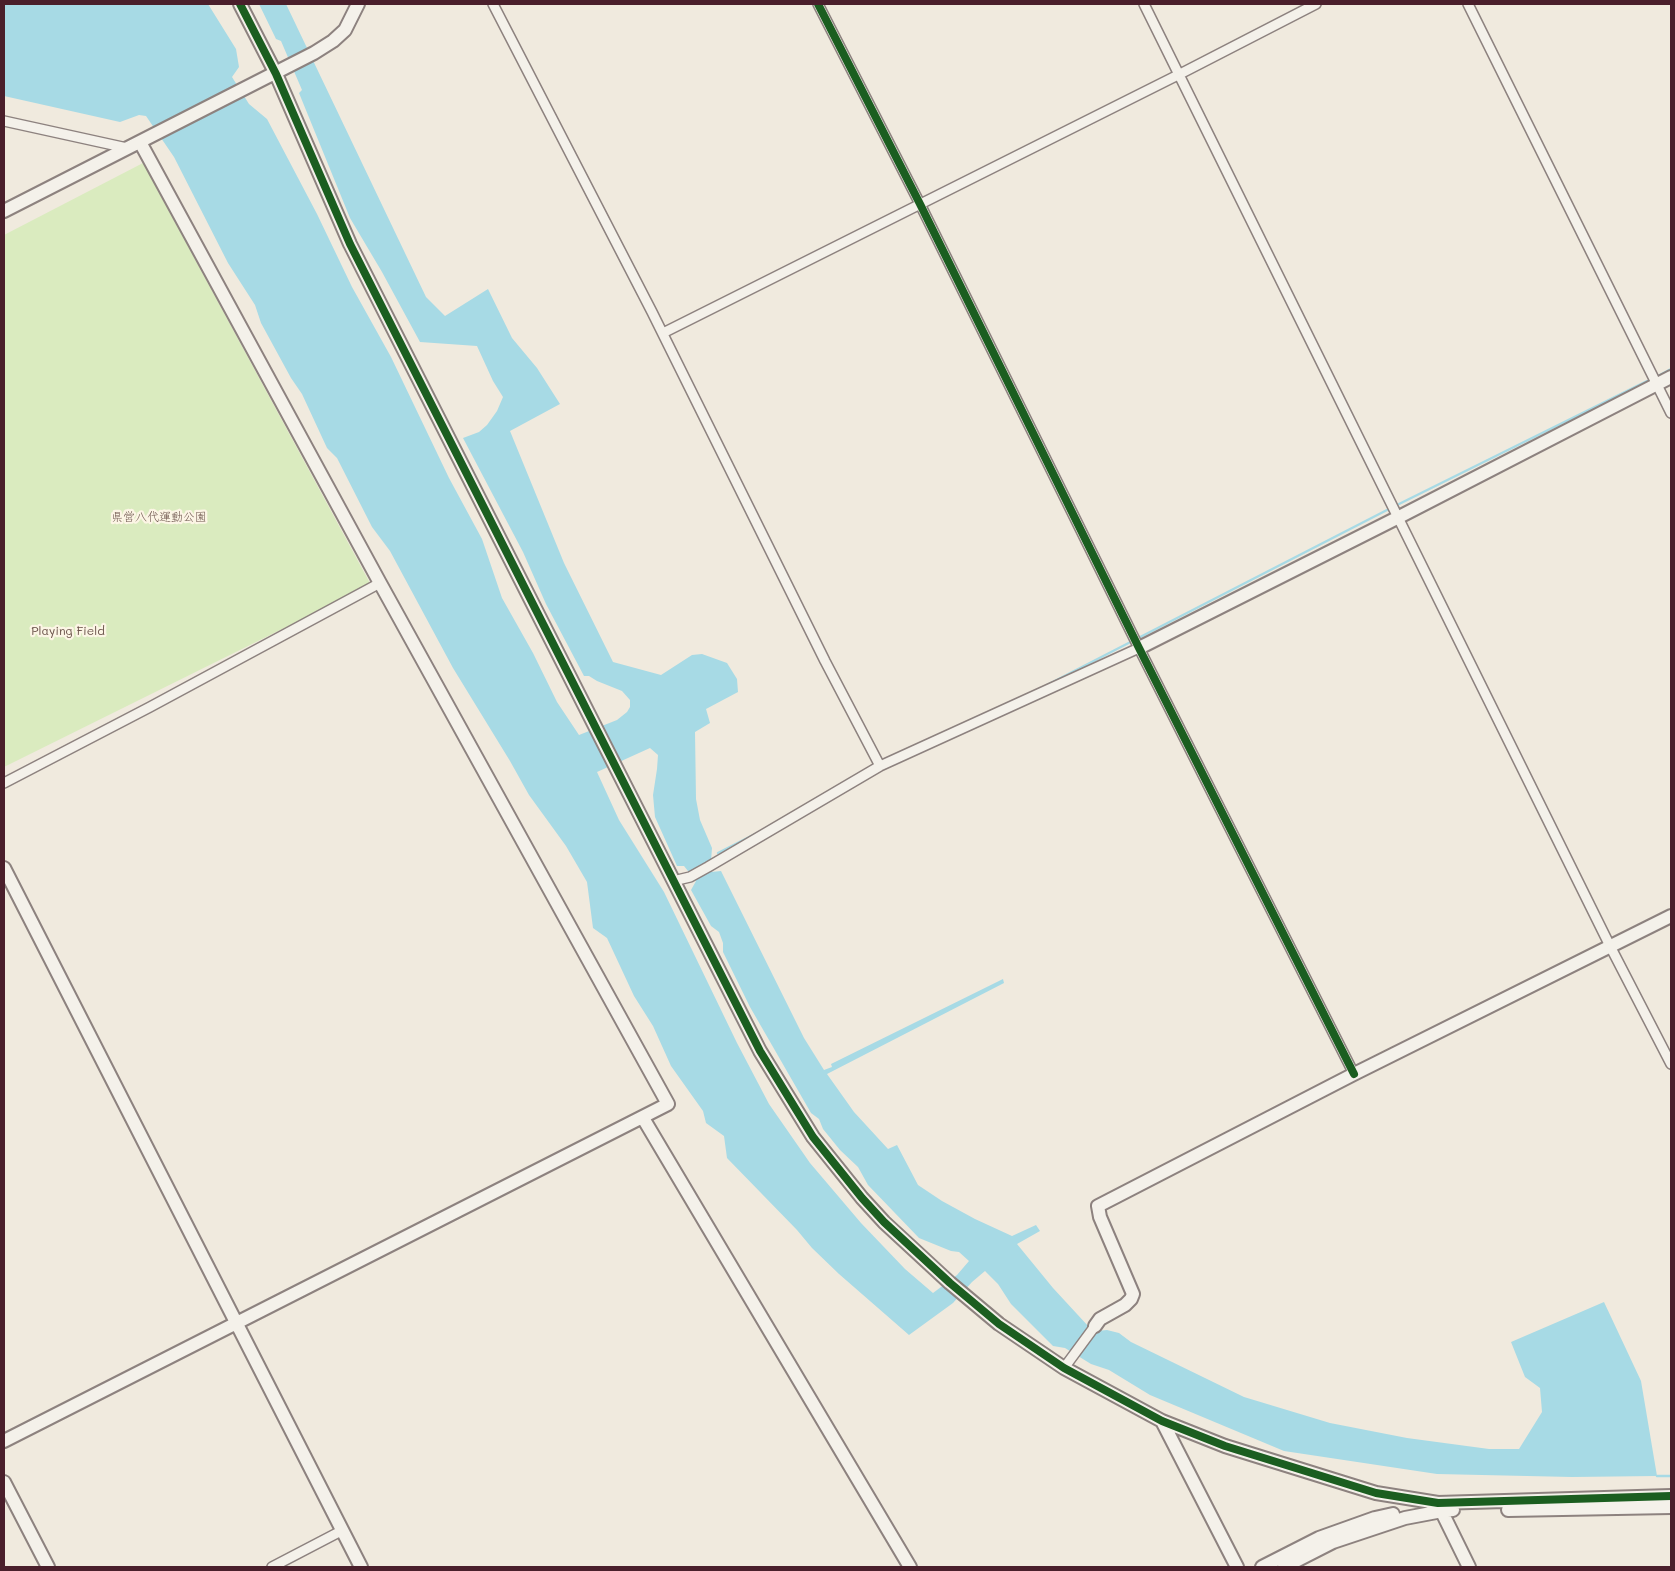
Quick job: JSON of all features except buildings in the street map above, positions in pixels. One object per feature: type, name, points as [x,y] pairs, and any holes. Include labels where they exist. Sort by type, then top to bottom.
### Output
[{"type":"street","points":[[240,4],[276,74],[350,244],[760,1051],[813,1137],[873,1210],[950,1283],[999,1324],[1162,1421],[1226,1446],[1376,1493],[1440,1507],[1671,1507]]},
{"type":"street","points":[[4,211],[314,53],[333,41],[345,30],[358,4]]},
{"type":"street","points":[[493,4],[663,333],[820,652],[880,766]]},
{"type":"street","points":[[818,4],[920,204],[1137,643],[1354,1074]]},
{"type":"street","points":[[1144,4],[1610,946],[1671,1064]]},
{"type":"street","points":[[663,333],[1316,4]]},
{"type":"street","points":[[1468,4],[1671,414]]},
{"type":"street","points":[[4,120],[127,148]]},
{"type":"street","points":[[4,1441],[668,1104],[380,583],[140,142]]},
{"type":"street","points":[[673,881],[690,877],[880,766],[1398,517],[1671,377]]},
{"type":"street","points":[[4,783],[380,583]]},
{"type":"street","points":[[4,868],[362,1567]]},
{"type":"street","points":[[1067,1363],[1100,1319],[1125,1305],[1132,1299],[1133,1294],[1100,1217],[1098,1206],[1354,1074],[1671,916]]},
{"type":"street","points":[[642,1118],[910,1567]]},
{"type":"street","points":[[1162,1421],[1237,1567]]},
{"type":"street","points":[[4,1482],[48,1567]]},
{"type":"street","points":[[1262,1567],[1319,1538],[1375,1518],[1440,1507],[1671,1496]]},
{"type":"street","points":[[1284,1567],[1332,1542],[1440,1507]]},
{"type":"street","points":[[1440,1507],[1469,1567]]},
{"type":"street","points":[[272,1567],[343,1530]]},
{"type":"green space","name":"県営八代運動公園","points":[[143,163],[371,585],[4,767],[4,235]]},
{"type":"water","points":[[4,4],[208,4],[236,49],[239,67],[232,77],[249,104],[267,119],[317,214],[352,287],[391,357],[449,478],[482,539],[502,598],[533,653],[557,702],[579,735],[617,720],[627,712],[630,707],[630,700],[622,691],[589,676],[584,676],[546,604],[523,552],[463,438],[479,432],[487,425],[497,411],[503,397],[493,381],[477,346],[420,342],[350,218],[299,93],[302,90],[281,41],[276,39],[259,4],[286,4],[426,297],[445,316],[488,289],[512,338],[537,368],[560,404],[510,431],[564,563],[613,662],[661,675],[692,655],[702,654],[727,663],[737,679],[738,692],[706,709],[710,723],[695,732],[696,799],[700,820],[712,848],[711,861],[708,865],[711,872],[721,871],[804,1038],[824,1070],[832,1067],[831,1064],[1003,979],[1004,983],[827,1074],[854,1112],[888,1149],[897,1145],[918,1185],[975,1219],[1012,1236],[1036,1225],[1040,1231],[1017,1244],[1053,1288],[1089,1327],[1097,1331],[1107,1330],[1119,1333],[1131,1342],[1244,1397],[1330,1423],[1407,1438],[1489,1449],[1519,1449],[1542,1412],[1540,1388],[1525,1377],[1511,1342],[1604,1302],[1641,1381],[1657,1476],[1572,1477],[1437,1474],[1284,1451],[1150,1395],[1109,1370],[1091,1364],[1065,1348],[1053,1346],[1011,1304],[998,1284],[985,1271],[953,1303],[909,1335],[812,1248],[727,1158],[724,1136],[706,1123],[703,1111],[671,1066],[653,1026],[634,996],[607,938],[593,928],[587,882],[566,846],[529,795],[453,668],[390,551],[372,527],[337,458],[327,448],[302,394],[291,378],[261,323],[255,305],[228,263],[174,157],[146,116],[139,115],[120,122],[4,96]],"holes":[[[650,748],[658,755],[653,795],[655,817],[677,866],[684,866],[696,881],[691,890],[711,926],[719,932],[723,943],[723,952],[750,1007],[811,1113],[819,1119],[823,1129],[840,1150],[858,1167],[868,1185],[919,1238],[951,1251],[959,1252],[969,1261],[957,1275],[933,1293],[905,1269],[861,1223],[810,1163],[769,1104],[737,1043],[664,892],[619,820],[597,772]]]},
{"type":"waterway","points":[[1658,376],[1671,369]]},
{"type":"waterway","points":[[1399,504],[1647,381]]},
{"type":"waterway","points":[[1047,685],[1387,510]]},
{"type":"waterway","points":[[718,853],[761,831]]},
{"type":"waterway","points":[[1657,1476],[1671,1476]]},
{"type":"cycle path","points":[[240,4],[276,74],[350,244],[760,1051],[813,1137],[884,1222],[950,1283],[999,1324],[1064,1368],[1162,1421],[1225,1446],[1376,1493],[1438,1503],[1671,1496]]},
{"type":"cycle path","points":[[818,4],[920,204],[1139,648],[1354,1074]]},
{"type":"park label","name":"Playing Field","points":[[68,631]]}]
